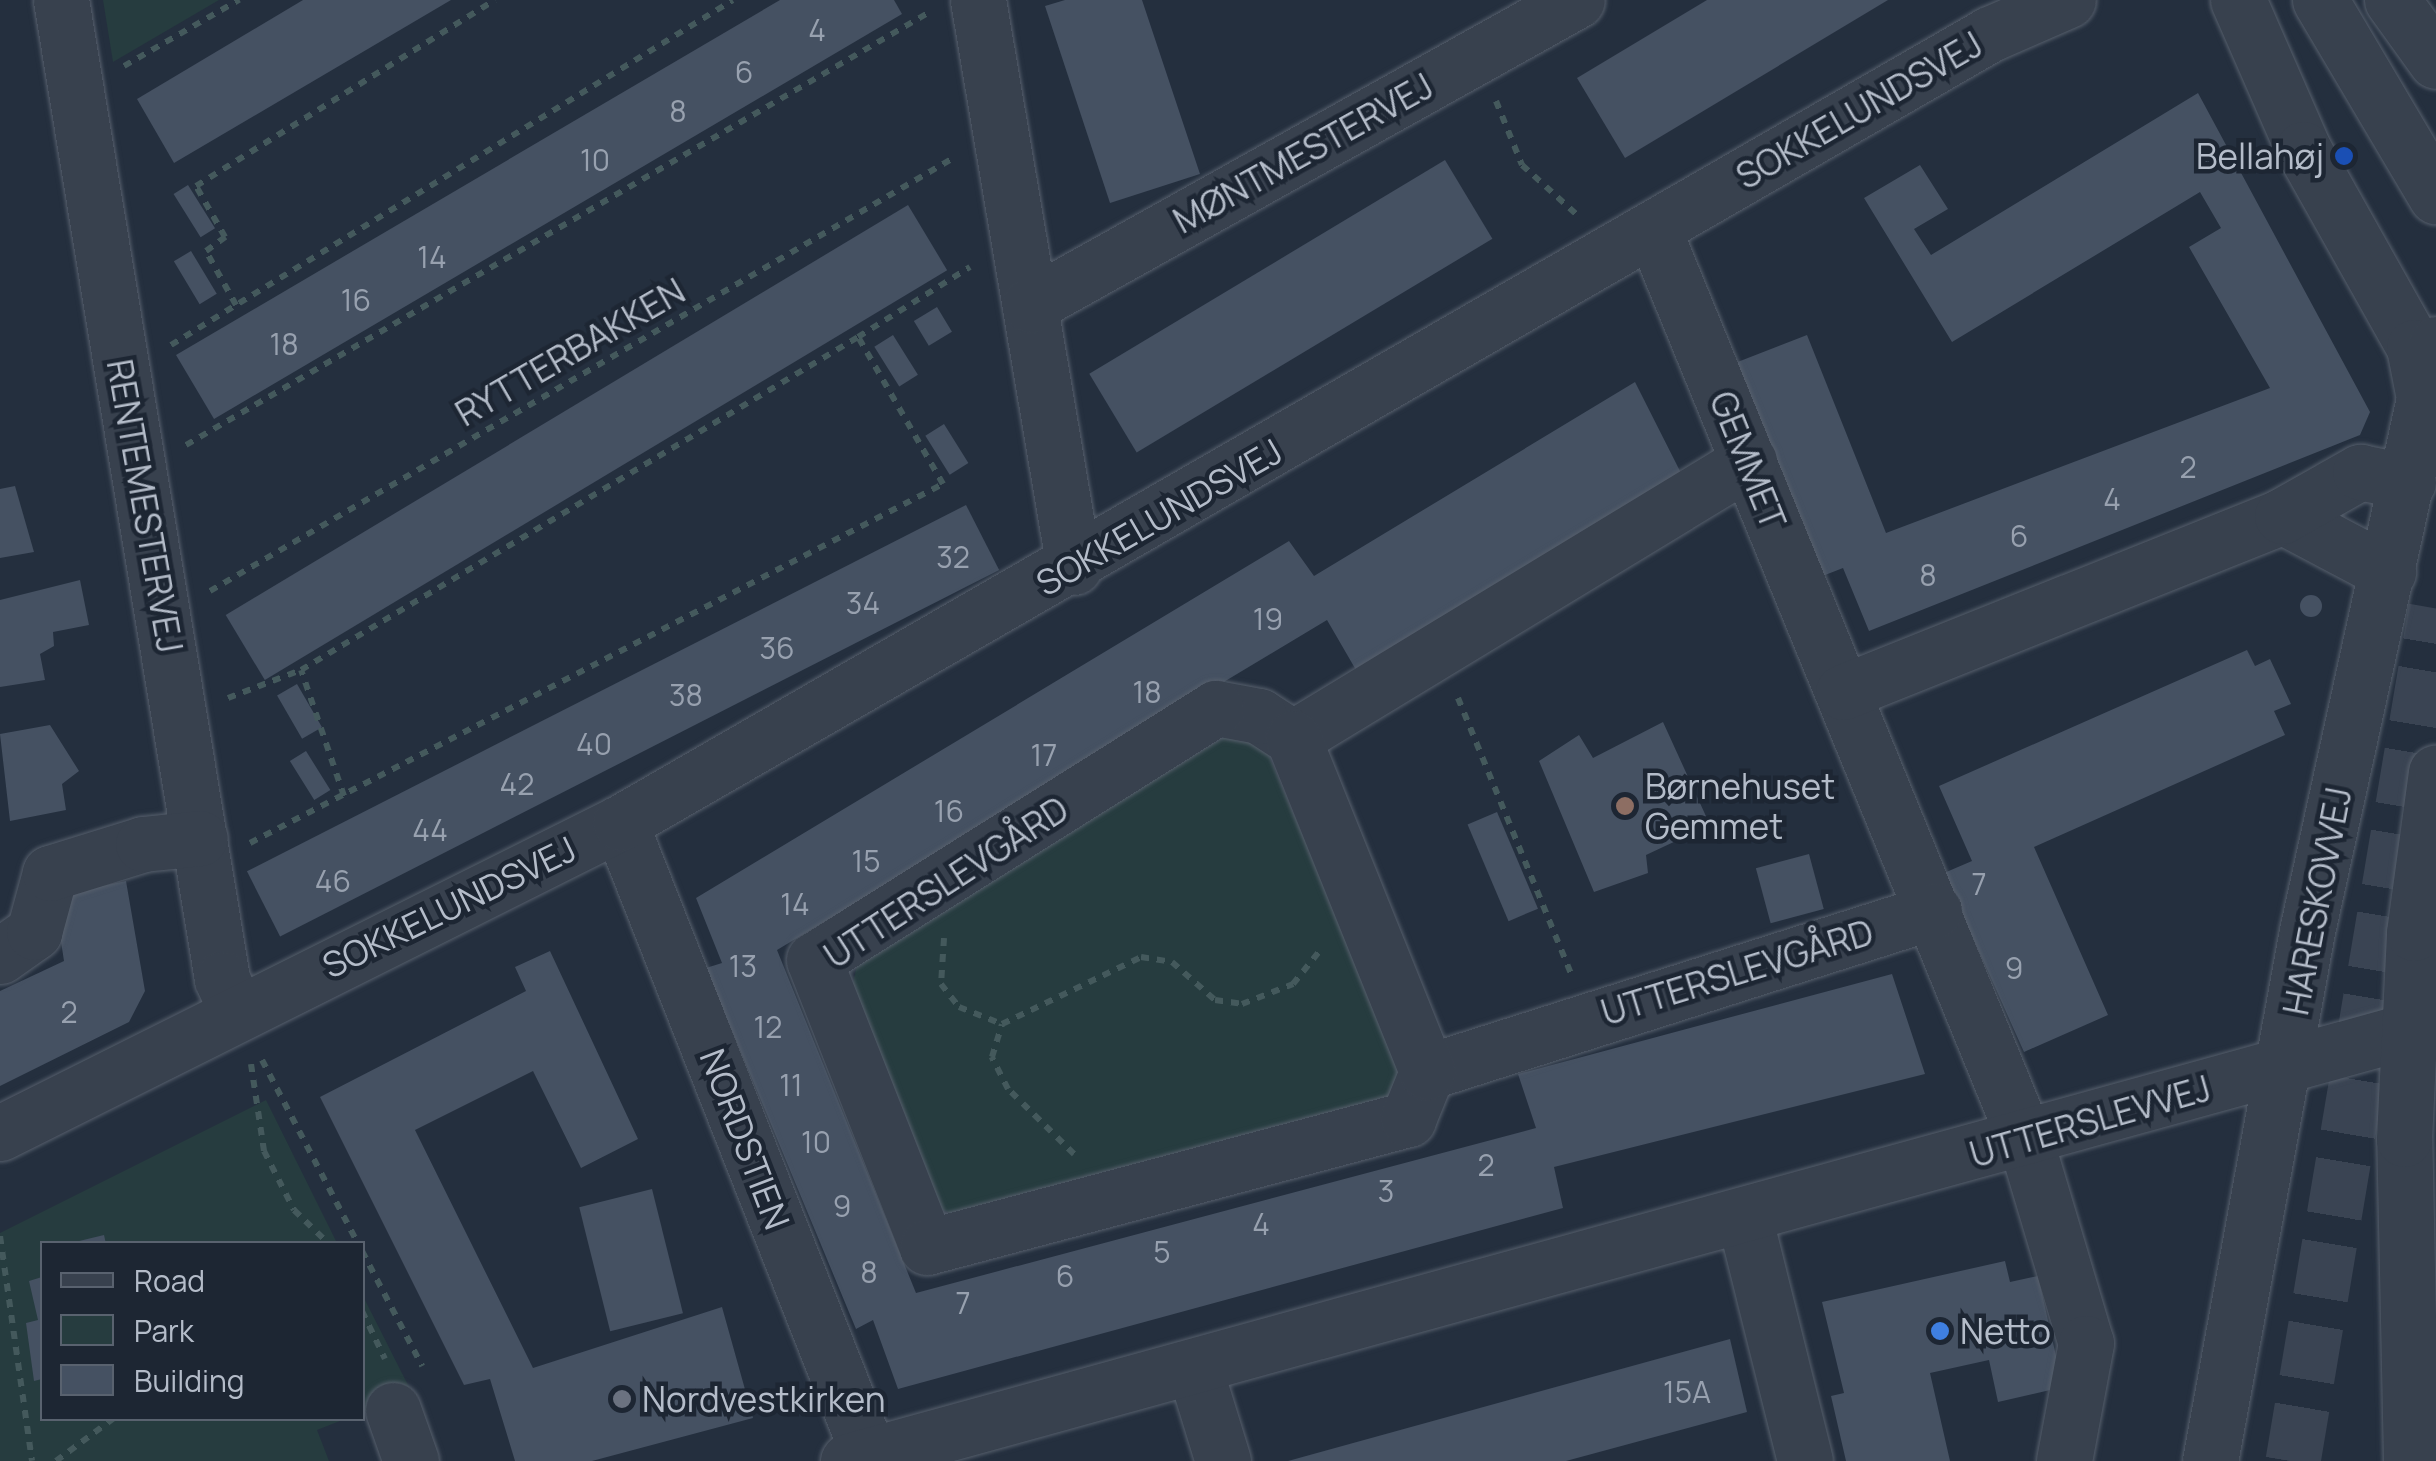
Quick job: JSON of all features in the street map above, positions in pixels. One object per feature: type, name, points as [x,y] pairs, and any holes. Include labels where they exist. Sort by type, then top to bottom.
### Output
[{"type":"street","name":"RENTEMESTERVEJ","points":[[61,0],[222,979],[236,1010]]},
{"type":"street","name":"MØNTMESTERVEJ","points":[[1030,306],[1577,0]]},
{"type":"street","name":"SOKKELUNDSVEJ","points":[[0,1133],[236,1010],[620,824],[1074,567],[1990,34],[2068,0]]},
{"type":"street","points":[[2238,0],[2304,149],[2414,346],[2424,402]]},
{"type":"street","points":[[2320,0],[2436,196]]},
{"type":"street","points":[[2392,0],[2436,60]]},
{"type":"street","points":[[957,4],[1000,132],[1074,567]]},
{"type":"street","name":"GEMMET","points":[[1653,229],[2025,1139],[2086,1343],[2064,1461]]},
{"type":"street","name":"HARESKOVVEJ","points":[[2210,1461],[2286,1065],[2436,344]]},
{"type":"street","points":[[1426,1072],[1293,738],[1749,462]]},
{"type":"street","points":[[1844,692],[2282,516],[2360,472],[2408,482]]},
{"type":"street","points":[[2282,516],[2388,572]]},
{"type":"street","name":"UTTERSLEVGÅRD","points":[[1293,738],[1259,716],[1216,708],[814,960],[927,1247],[1408,1120],[1426,1072],[1934,911]]},
{"type":"street","points":[[2411,1461],[2422,1026],[2436,772]]},
{"type":"street","name":"NORDSTIEN","points":[[620,824],[858,1458]]},
{"type":"street","points":[[0,956],[34,932],[50,873],[143,844],[202,853]]},
{"type":"street","name":"UTTERSLEVVEJ","points":[[858,1458],[1745,1220],[2422,1026]]},
{"type":"street","points":[[1745,1220],[1805,1461]]},
{"type":"street","points":[[1195,1370],[1224,1461]]},
{"type":"street","points":[[409,1390],[411,1461]]},
{"type":"path","points":[[76,94],[238,0]]},
{"type":"path","points":[[236,305],[206,251],[224,238],[196,186],[495,0]]},
{"type":"path","points":[[121,375],[733,0]]},
{"type":"path","points":[[138,472],[957,4]]},
{"type":"path","points":[[1476,56],[1522,165],[1570,206],[1606,256]]},
{"type":"path","name":"RYTTERBAKKEN","points":[[165,616],[1000,132]]},
{"type":"path","points":[[182,724],[264,679],[301,670],[858,337],[1018,236]]},
{"type":"path","points":[[202,853],[344,796],[943,484],[858,337]]},
{"type":"path","points":[[1438,650],[1590,1018]]},
{"type":"path","points":[[301,670],[344,796]]},
{"type":"path","points":[[924,891],[950,952],[941,984],[959,1007],[1002,1024],[1141,957],[1172,962],[1215,1000],[1242,1004],[1293,984],[1325,946],[1370,930]]},
{"type":"path","points":[[236,1010],[263,1110],[264,1151],[294,1210],[326,1241]]},
{"type":"path","points":[[236,1010],[356,1241]]},
{"type":"path","points":[[1002,1024],[992,1058],[1032,1120],[1072,1144],[1089,1204]]},
{"type":"path","points":[[0,1236],[32,1461]]},
{"type":"path","points":[[365,1261],[409,1390]]},
{"type":"path","points":[[56,1461],[110,1421]]},
{"type":"green space","points":[[103,0],[219,0],[113,62]]},
{"type":"green space","points":[[1224,737],[1261,737],[1405,1077],[1396,1105],[961,1217],[931,1206],[849,1001],[858,961]]},
{"type":"green space","points":[[266,1100],[336,1241],[40,1241],[40,1421],[340,1421],[317,1430],[329,1461],[0,1461],[0,1233]]},
{"type":"green space","points":[[365,1300],[412,1393],[365,1411]]},
{"type":"building","points":[[303,0],[451,0],[174,163],[137,99]]},
{"type":"building","points":[[780,0],[894,0],[902,14],[214,419],[176,355]]},
{"type":"building","points":[[1065,0],[1142,0],[1200,174],[1110,203],[1045,6]]},
{"type":"building","points":[[1707,0],[1888,0],[1625,158],[1577,78]]},
{"type":"building","points":[[2198,93],[2370,412],[2360,435],[1869,631],[1843,568],[1820,577],[1735,363],[1807,335],[1886,533],[2270,388],[2189,247],[2221,228],[2200,192],[1952,342],[1864,198],[1920,165],[1948,209],[1914,229],[1931,255]]},
{"type":"building","points":[[1445,160],[1492,239],[1137,453],[1089,374]]},
{"type":"building","points":[[188,185],[215,228],[201,237],[174,194]]},
{"type":"building","points":[[908,205],[947,270],[265,680],[226,615]]},
{"type":"building","points":[[191,251],[217,294],[200,304],[174,261]]},
{"type":"building","points":[[937,307],[952,332],[929,346],[914,321]]},
{"type":"building","points":[[893,335],[918,375],[899,387],[874,347]]},
{"type":"building","points":[[1635,382],[1682,475],[1356,670],[1327,620],[777,950],[916,1293],[1536,1128],[1518,1074],[1892,974],[1925,1074],[1554,1167],[1563,1208],[898,1389],[873,1320],[856,1329],[706,968],[722,963],[696,898],[1289,541],[1314,576]]},
{"type":"building","points":[[944,424],[968,463],[950,475],[925,436]]},
{"type":"building","points":[[15,486],[34,552],[0,558],[0,489]]},
{"type":"building","points":[[966,505],[999,570],[280,936],[247,871]]},
{"type":"building","points":[[80,580],[89,625],[53,632],[54,646],[40,654],[45,680],[0,687],[0,600]]},
{"type":"building","points":[[2311,595],[2319,598],[2319,614],[2311,617],[2303,614],[2300,606],[2303,598]]},
{"type":"building","points":[[2247,650],[2255,666],[2270,659],[2291,704],[2274,711],[2285,735],[2034,847],[2108,1015],[2024,1052],[1944,873],[1972,861],[1939,786]]},
{"type":"building","points":[[297,684],[322,727],[302,739],[277,696]]},
{"type":"building","name":"Børnehuset Gemmet","points":[[1663,722],[1710,825],[1646,855],[1648,873],[1594,892],[1539,761],[1579,735],[1593,758]]},
{"type":"building","points":[[50,725],[79,771],[62,784],[66,810],[10,821],[0,734]]},
{"type":"building","points":[[306,751],[330,790],[314,800],[290,761]]},
{"type":"building","points":[[1497,812],[1538,909],[1509,921],[1468,825]]},
{"type":"building","points":[[1809,854],[1824,909],[1771,923],[1756,868]]},
{"type":"building","points":[[126,881],[145,991],[129,1022],[0,1086],[0,991],[64,961],[54,896]]},
{"type":"building","points":[[550,951],[638,1139],[581,1168],[533,1071],[415,1130],[533,1368],[722,1307],[753,1418],[592,1461],[515,1461],[490,1379],[464,1385],[320,1097],[526,991],[515,967]]},
{"type":"building","points":[[652,1189],[683,1313],[610,1331],[579,1207]]},
{"type":"building","points":[[104,1235],[105,1241],[79,1241]]},
{"type":"building","name":"Netto","points":[[2005,1261],[2010,1282],[2038,1276],[2063,1387],[1998,1402],[1989,1360],[1930,1373],[1950,1461],[1846,1461],[1831,1396],[1844,1393],[1822,1302]]},
{"type":"building","points":[[40,1278],[40,1380],[34,1381],[26,1323],[38,1320],[29,1281]]},
{"type":"building","points":[[1730,1339],[1747,1412],[1566,1461],[1288,1461]]},
{"type":"tunnel","points":[[2293,1461],[2436,608]]},
{"type":"place","name":"Bellahøj","points":[[2344,156]]},
{"type":"place","name":"Børnehuset Gemmet","points":[[1625,806]]},
{"type":"place","name":"Netto","points":[[1940,1331]]},
{"type":"place","name":"Nordvestkirken","points":[[622,1399]]}]
